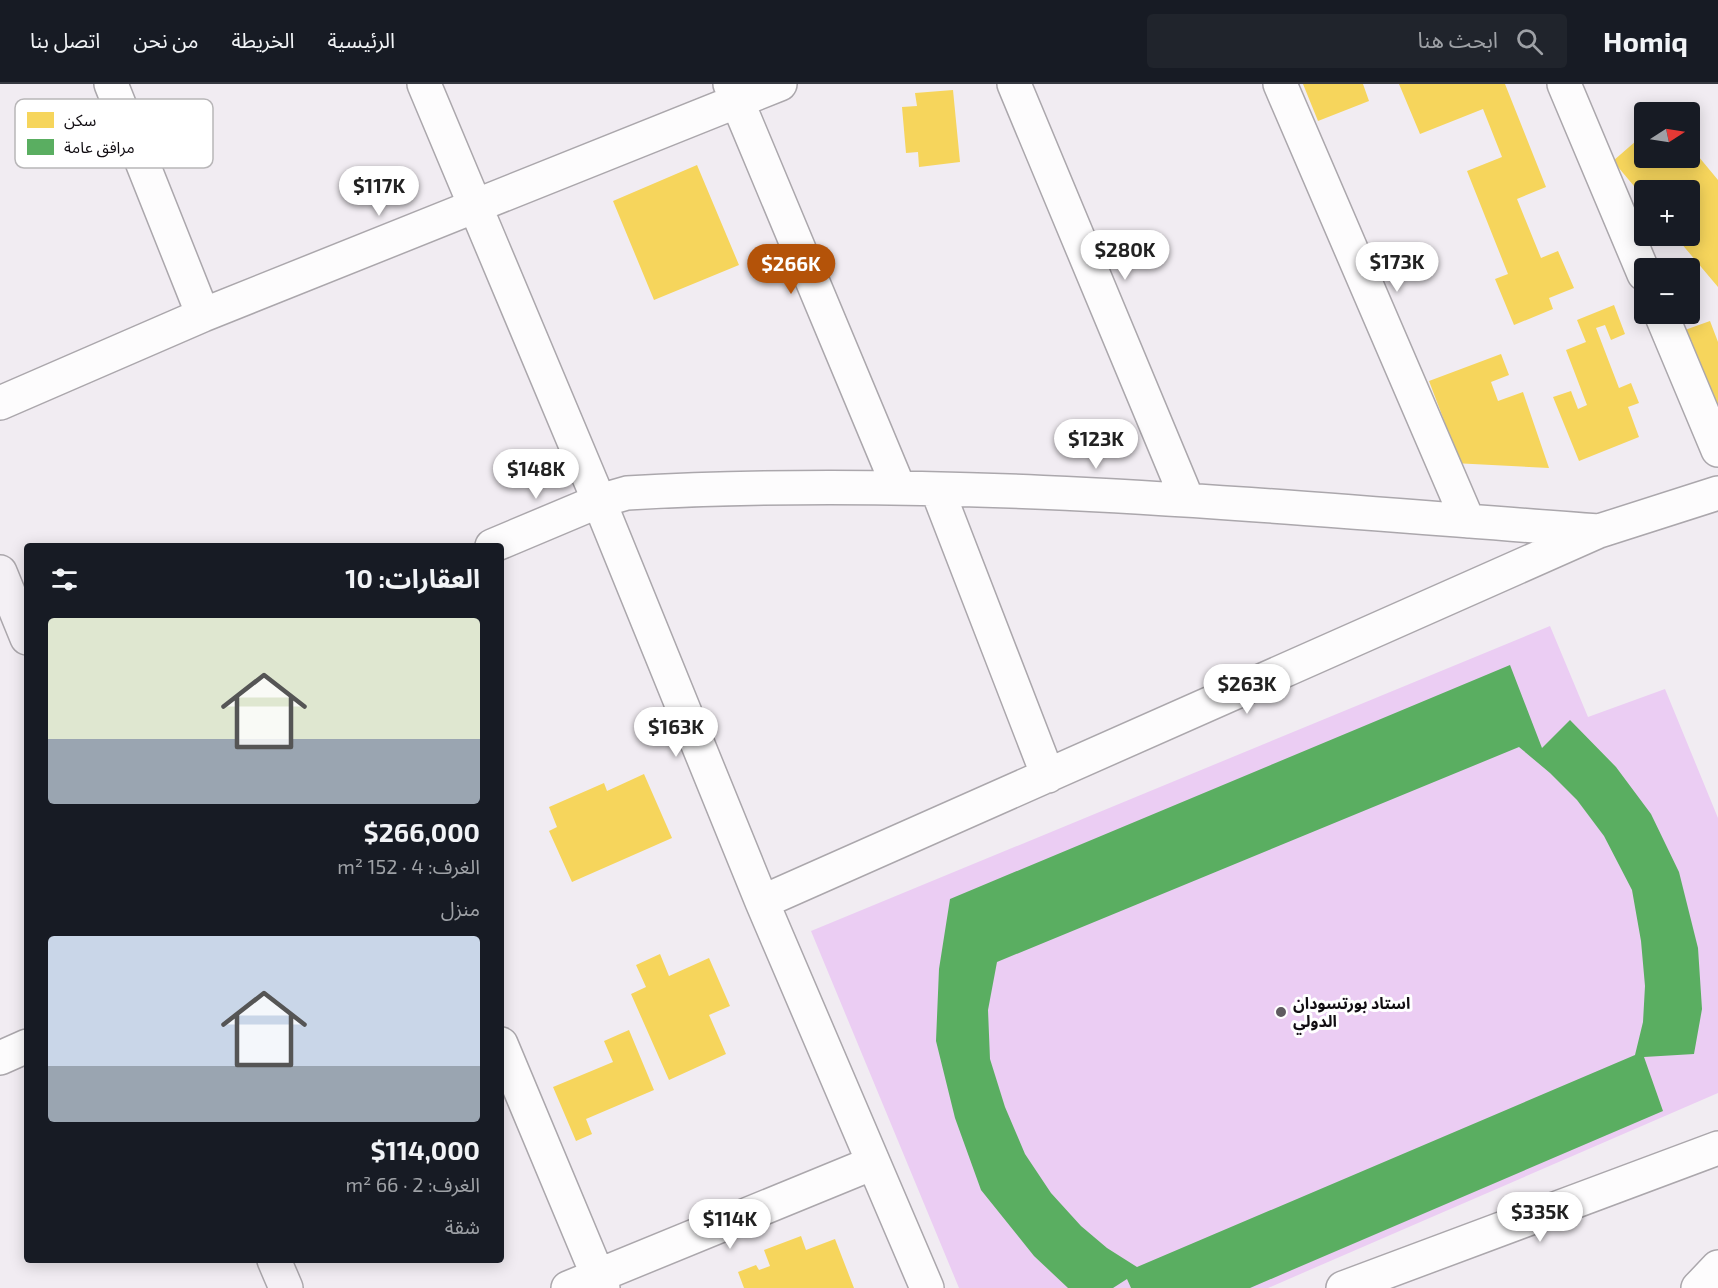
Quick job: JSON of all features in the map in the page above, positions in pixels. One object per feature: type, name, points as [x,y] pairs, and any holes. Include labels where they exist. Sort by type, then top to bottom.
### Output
[{"type":"main road","points":[[0,572],[24,631]]},
{"type":"main road","points":[[275,1263],[286,1288]]},
{"type":"street","points":[[111,84],[117,99]]},
{"type":"street","points":[[424,84],[599,501],[762,902],[927,1288]]},
{"type":"street","points":[[0,403],[203,315],[474,206],[734,93],[780,84]]},
{"type":"street","points":[[1014,84],[1187,499]]},
{"type":"street","points":[[1280,84],[1468,521]]},
{"type":"street","points":[[1564,84],[1637,258]]},
{"type":"street","points":[[734,93],[898,486]]},
{"type":"street","points":[[144,168],[203,315]]},
{"type":"street","points":[[1665,324],[1718,450]]},
{"type":"street","points":[[499,543],[599,501],[627,493],[898,486],[1187,499],[1599,531]]},
{"type":"street","points":[[937,489],[1048,776]]},
{"type":"street","points":[[762,902],[1599,531],[1718,493]]},
{"type":"street","points":[[0,1058],[24,1047]]},
{"type":"street","points":[[504,1051],[601,1282]]},
{"type":"street","points":[[1343,1288],[1718,1148]]},
{"type":"street","points":[[568,1288],[601,1282],[873,1163]]},
{"type":"street","points":[[1698,1288],[1718,1267]]},
{"type":"shaded area","name":"استاد بورتسودان الدولي","points":[[1550,626],[1588,717],[1665,689],[1718,818],[1718,1093],[1268,1288],[959,1288],[811,931]]},
{"type":"building: سكن","points":[[1303,84],[1363,84],[1369,101],[1318,121]]},
{"type":"building: سكن","points":[[1399,84],[1505,84],[1546,187],[1517,199],[1541,258],[1558,251],[1574,288],[1549,298],[1553,309],[1514,325],[1495,279],[1508,274],[1467,171],[1502,157],[1483,109],[1420,134]]},
{"type":"building: سكن","points":[[953,90],[960,162],[919,167],[918,152],[906,153],[902,107],[917,106],[915,93]]},
{"type":"building: سكن","points":[[1634,143],[1634,168],[1700,168],[1700,158],[1718,180],[1718,287],[1700,266],[1700,258],[1694,258],[1683,246],[1700,246],[1700,180],[1634,180],[1634,186],[1613,161]]},
{"type":"building: سكن","points":[[697,165],[739,265],[654,300],[613,201]]},
{"type":"building: سكن","points":[[1614,305],[1625,334],[1611,340],[1605,325],[1596,328],[1619,388],[1631,383],[1639,403],[1628,407],[1639,437],[1579,461],[1553,397],[1571,391],[1578,409],[1587,405],[1566,350],[1586,342],[1577,320]]},
{"type":"building: سكن","points":[[1710,321],[1718,342],[1718,429],[1682,331]]},
{"type":"building: سكن","points":[[1501,354],[1509,375],[1491,382],[1498,401],[1523,392],[1549,468],[1453,463],[1439,426],[1445,423],[1429,381]]},
{"type":"building: سكن","points":[[644,774],[672,838],[572,882],[549,831],[557,827],[549,807],[604,783],[607,791]]},
{"type":"building: سكن","points":[[660,954],[669,976],[709,958],[730,1006],[709,1015],[726,1054],[669,1080],[631,994],[646,987],[636,965]]},
{"type":"building: سكن","points":[[629,1030],[654,1090],[586,1119],[592,1134],[576,1141],[553,1087],[613,1062],[604,1041]]},
{"type":"building: سكن","points":[[801,1236],[806,1250],[835,1239],[854,1288],[744,1288],[738,1272],[756,1265],[759,1270],[770,1266],[764,1250]]},
{"type":"building: مرافق عامة","points":[[1510,665],[1542,748],[1570,720],[1616,767],[1651,814],[1679,872],[1698,948],[1702,1009],[1694,1054],[1644,1057],[1663,1111],[1250,1288],[1131,1288],[1127,1279],[1113,1288],[1068,1288],[1034,1256],[981,1190],[955,1118],[936,1041],[939,969],[950,899]],"holes":[[[1519,747],[1577,800],[1604,836],[1632,890],[1641,941],[1645,986],[1643,1022],[1635,1055],[1137,1267],[1107,1248],[1081,1226],[1051,1193],[1025,1154],[1005,1107],[990,1059],[988,1010],[997,962]]]},
{"type":"place","name":"استاد بورتسودان الدولي","points":[[1281,1012]]}]
